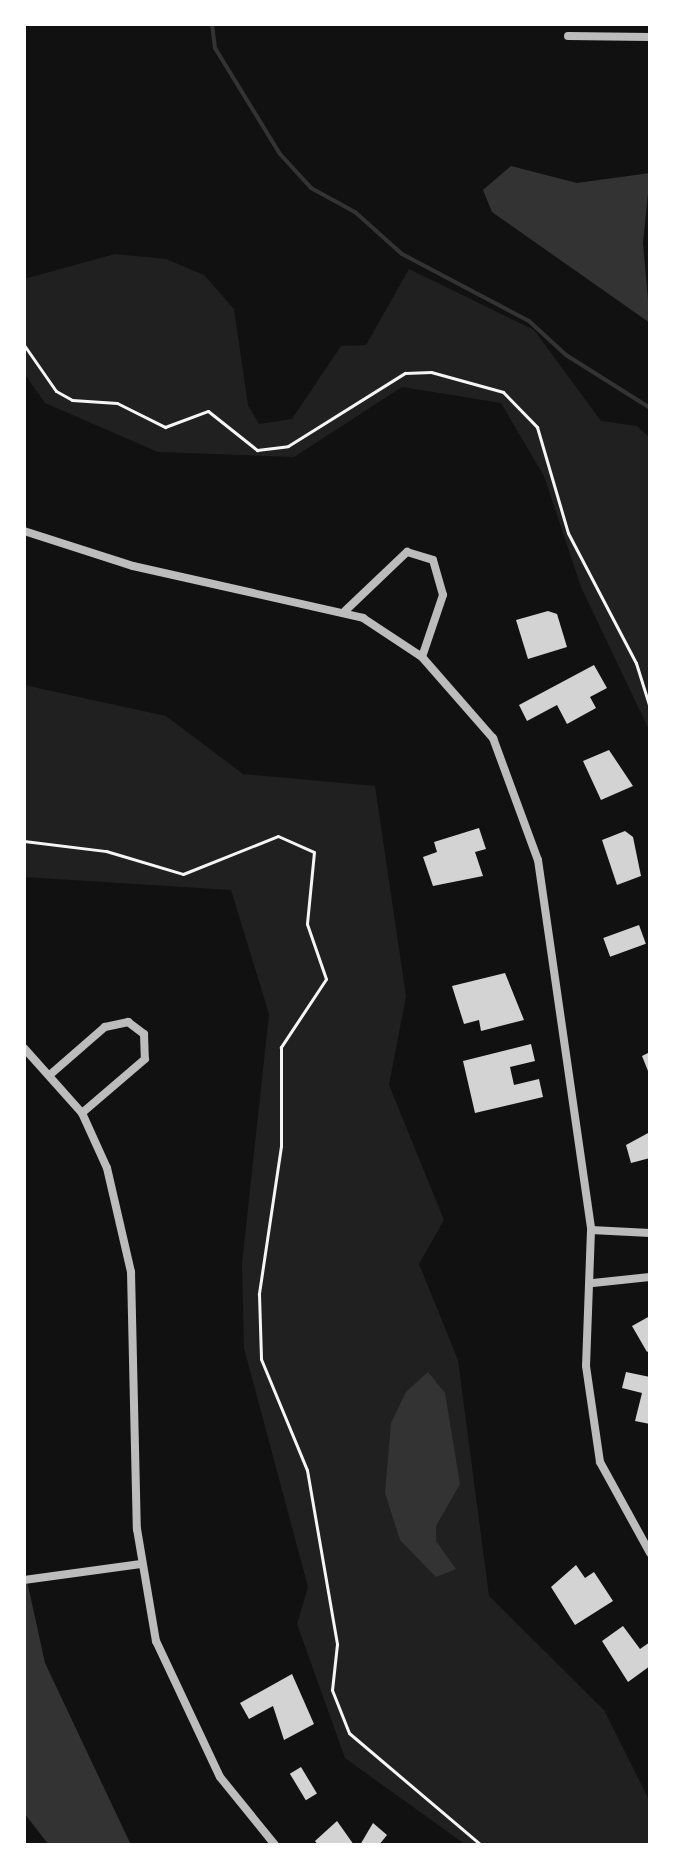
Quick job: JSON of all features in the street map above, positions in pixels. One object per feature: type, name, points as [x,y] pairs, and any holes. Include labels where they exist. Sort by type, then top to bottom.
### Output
[{"type":"street","points":[[568,36],[650,37]]},
{"type":"street","points":[[24,531],[133,566],[345,611],[422,657],[493,738],[538,860],[591,1230],[593,1283],[586,1366],[600,1462],[650,1553]]},
{"type":"street","points":[[345,611],[407,552],[433,560],[443,595],[422,657]]},
{"type":"street","points":[[52,1073],[117,1023],[137,1026],[149,1048],[135,1071],[82,1113]]},
{"type":"street","points":[[24,1048],[52,1073],[82,1113],[107,1168],[131,1272],[141,1564],[156,1641],[220,1777],[275,1845]]},
{"type":"street","points":[[591,1230],[650,1233]]},
{"type":"street","points":[[593,1283],[650,1277]]},
{"type":"street","points":[[28,1579],[141,1564]]},
{"type":"path","points":[[24,345],[56,391],[72,400],[117,403],[165,427],[208,411],[257,450],[288,446],[405,373],[431,372],[503,392],[537,427],[568,533],[636,663],[650,708]]},
{"type":"path","points":[[24,841],[106,851],[183,874],[278,836],[314,852],[307,924],[326,979],[281,1047],[281,1146],[259,1294],[261,1359],[307,1470],[337,1644],[332,1690],[349,1733],[481,1845]]},
{"type":"shaded area","points":[[511,166],[577,183],[650,173],[643,243],[650,323],[492,212],[483,190]]},
{"type":"shaded area","points":[[115,254],[166,259],[204,275],[234,309],[248,405],[259,424],[292,419],[341,346],[366,345],[409,269],[534,330],[601,421],[637,426],[650,438],[650,732],[581,587],[544,476],[501,403],[402,387],[294,457],[158,452],[45,403],[24,373],[24,279]]},
{"type":"shaded area","points":[[24,685],[166,716],[243,774],[375,786],[406,996],[389,1085],[444,1220],[419,1264],[458,1360],[489,1596],[604,1710],[650,1802],[650,1845],[466,1845],[345,1758],[297,1624],[308,1587],[244,1348],[242,1264],[269,1014],[231,890],[24,877]]},
{"type":"shaded area","points":[[428,1372],[445,1393],[460,1484],[436,1526],[436,1541],[456,1569],[436,1577],[400,1540],[385,1493],[391,1423],[406,1392]]},
{"type":"shaded area","points":[[24,1567],[45,1663],[131,1845],[49,1845],[24,1813]]},
{"type":"building","points":[[548,611],[557,614],[567,647],[528,659],[516,620]]},
{"type":"building","points":[[594,665],[607,688],[590,697],[596,708],[567,724],[557,705],[527,721],[519,705]]},
{"type":"building","points":[[609,750],[633,786],[601,800],[583,761]]},
{"type":"building","points":[[479,828],[486,849],[475,852],[483,876],[433,886],[423,857],[437,852],[434,842]]},
{"type":"building","points":[[625,831],[633,837],[641,876],[617,885],[602,840]]},
{"type":"building","points":[[639,925],[646,944],[610,957],[603,938]]},
{"type":"building","points":[[505,973],[524,1020],[481,1031],[479,1020],[464,1024],[452,986]]},
{"type":"building","points":[[531,1044],[535,1061],[510,1067],[514,1085],[539,1079],[543,1097],[475,1113],[463,1061]]},
{"type":"building","points":[[650,1052],[650,1076],[642,1056]]},
{"type":"building","points":[[650,1132],[650,1158],[631,1163],[626,1145]]},
{"type":"building","points":[[650,1316],[650,1350],[647,1352],[632,1326]]},
{"type":"building","points":[[626,1372],[650,1377],[650,1424],[635,1421],[642,1393],[622,1388]]},
{"type":"building","points":[[576,1565],[585,1578],[594,1572],[613,1601],[575,1625],[551,1587]]},
{"type":"building","points":[[623,1626],[640,1649],[650,1642],[650,1666],[628,1682],[602,1641]]},
{"type":"building","points":[[292,1674],[314,1724],[284,1740],[273,1706],[249,1719],[240,1703]]},
{"type":"building","points":[[301,1767],[317,1794],[306,1800],[290,1774]]},
{"type":"building","points":[[337,1821],[354,1845],[318,1845],[315,1841]]},
{"type":"building","points":[[373,1823],[387,1835],[379,1845],[360,1845]]},
{"type":"waterway","points":[[212,24],[215,48],[280,154],[311,188],[355,212],[402,254],[529,321],[566,355],[650,408]]}]
